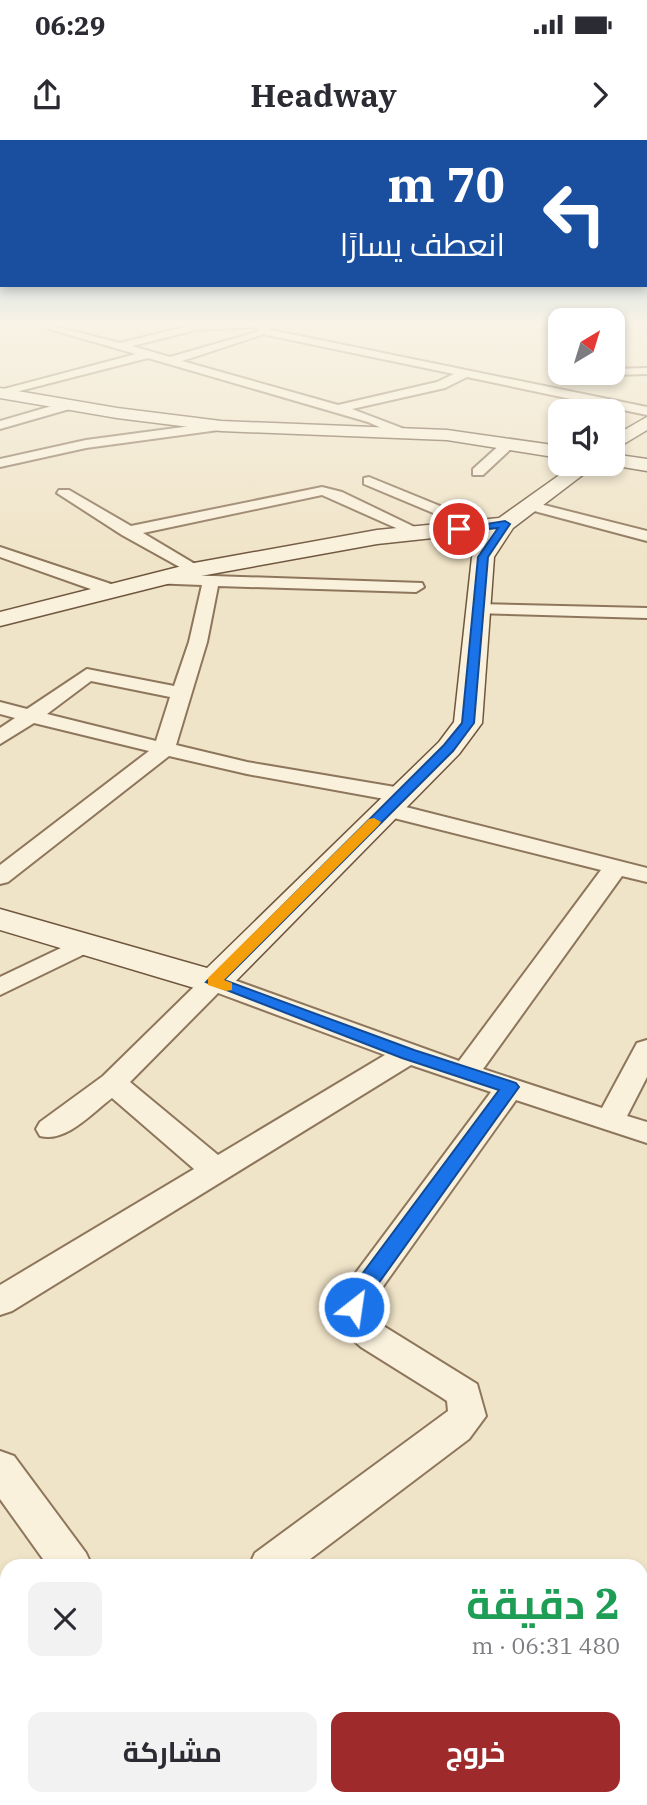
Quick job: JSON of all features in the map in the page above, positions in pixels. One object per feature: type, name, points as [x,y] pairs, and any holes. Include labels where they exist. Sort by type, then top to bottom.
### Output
[{"type":"street","points":[[41,401],[221,426],[397,431],[548,450]]},
{"type":"street","points":[[308,401],[379,422],[397,431]]},
{"type":"street","points":[[337,409],[372,401]]},
{"type":"street","points":[[600,401],[647,411]]},
{"type":"street","points":[[0,425],[69,405]]},
{"type":"street","points":[[625,437],[647,422]]},
{"type":"street","points":[[0,463],[86,444],[173,435],[221,426]]},
{"type":"street","points":[[478,472],[509,444]]},
{"type":"street","points":[[625,462],[647,465]]},
{"type":"street","points":[[0,618],[108,589],[156,579],[202,575],[377,537],[492,525],[528,505],[570,476]]},
{"type":"street","points":[[369,481],[492,525]]},
{"type":"street","points":[[127,532],[322,491],[337,495],[419,533]]},
{"type":"street","points":[[64,493],[202,575],[416,587]]},
{"type":"street","points":[[528,505],[647,536]]},
{"type":"street","points":[[147,543],[291,512]]},
{"type":"street","points":[[51,1129],[113,1083],[449,748],[468,723],[483,557],[492,525]]},
{"type":"street","points":[[0,552],[108,589]]},
{"type":"street","points":[[0,877],[165,749],[198,642],[202,575]]},
{"type":"street","points":[[478,609],[647,613]]},
{"type":"street","points":[[0,738],[87,675],[181,693]]},
{"type":"street","points":[[0,708],[394,802],[647,875]]},
{"type":"street","points":[[465,1073],[616,867]]},
{"type":"street","points":[[0,919],[214,982],[408,1054],[647,1133]]},
{"type":"street","points":[[0,987],[86,944]]},
{"type":"street","points":[[610,1121],[647,1049]]},
{"type":"street","points":[[0,1302],[408,1054]]},
{"type":"street","points":[[113,1083],[216,1171]]},
{"type":"street","points":[[278,1559],[456,1428],[467,1416],[464,1395],[454,1386],[373,1337],[364,1328],[354,1307],[358,1295],[510,1087]]},
{"type":"street","points":[[0,1468],[67,1559]]},
{"type":"slow traffic","points":[[226,986],[214,982],[374,822]]},
{"type":"route","points":[[354,1307],[358,1295],[510,1087],[408,1054],[214,982],[449,748],[468,723],[483,557],[505,524],[459,529]]}]
